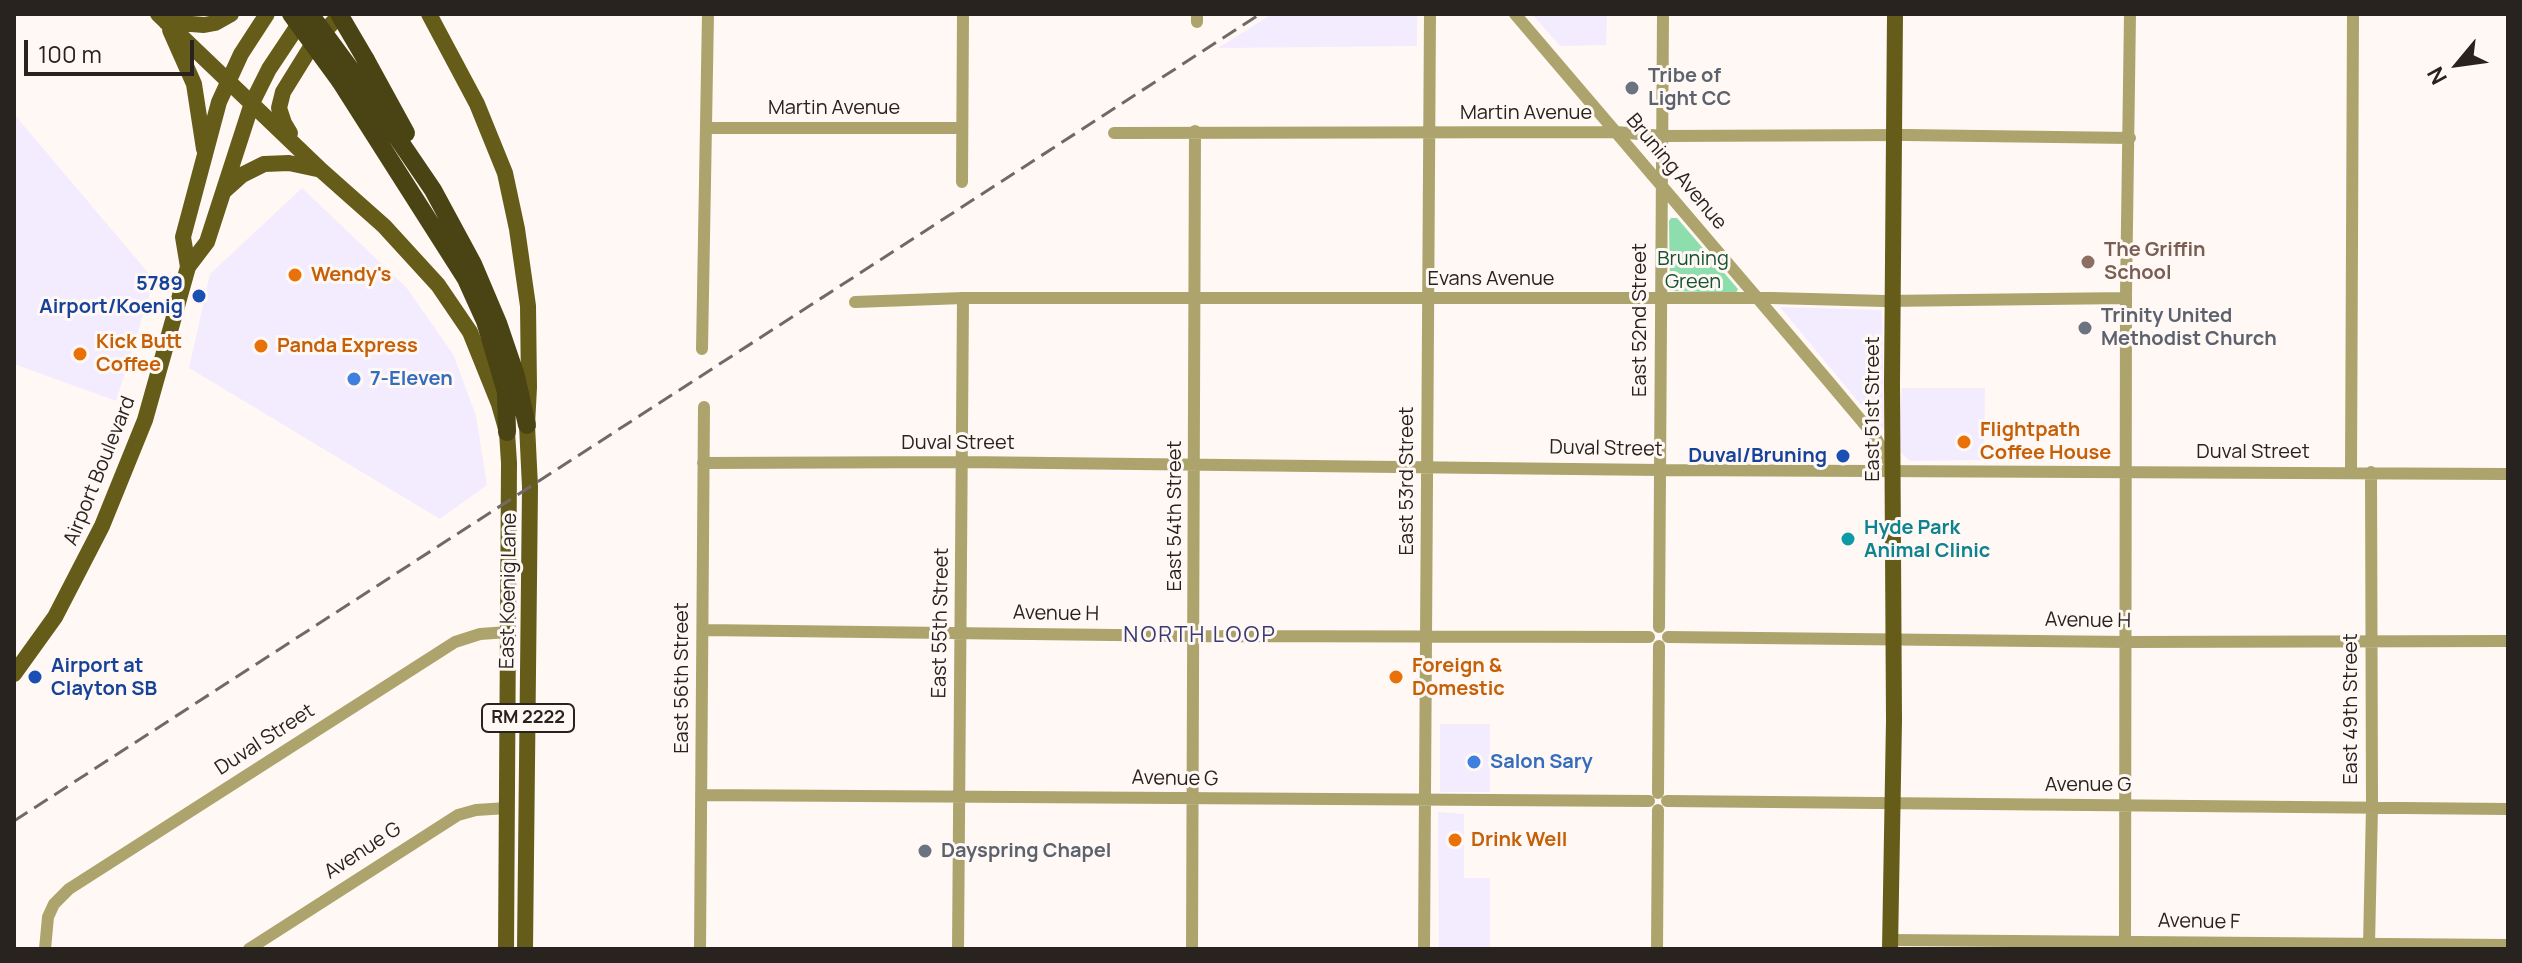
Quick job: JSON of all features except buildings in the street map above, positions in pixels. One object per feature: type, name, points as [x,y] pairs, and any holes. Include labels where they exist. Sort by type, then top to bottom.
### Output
[{"type":"highway","name":"RM 2222","points":[[291,14],[353,71],[466,279],[485,321],[506,392],[507,432]]},
{"type":"highway","name":"RM 2222","points":[[308,14],[353,71],[433,190],[473,264],[516,376],[527,425]]},
{"type":"highway","points":[[340,14],[353,71]]},
{"type":"main road","points":[[162,18],[204,25],[231,14]]},
{"type":"main road","name":"Airport Boulevard","points":[[188,267],[183,237],[219,102],[228,79],[267,14]]},
{"type":"main road","name":"Airport Boulevard","points":[[14,674],[55,617],[102,526],[145,420],[188,267],[207,242],[252,103],[269,69],[308,14]]},
{"type":"main road","points":[[322,171],[288,130],[279,108],[283,92],[314,42],[340,14]]},
{"type":"main road","name":"East Koenig Lane","points":[[429,14],[477,104],[505,173],[528,306],[530,503],[525,949]]},
{"type":"main road","name":"East 51st Street","points":[[1890,944],[1895,14]]},
{"type":"main road","points":[[162,18],[322,171]]},
{"type":"main road","points":[[162,18],[194,84],[204,153]]},
{"type":"main road","points":[[221,193],[242,175],[264,164],[289,163],[322,171]]},
{"type":"main road","name":"East Koenig Lane","points":[[322,171],[384,226],[438,285],[470,332],[507,432],[506,949]]},
{"type":"street","points":[[702,349],[708,14]]},
{"type":"street","points":[[962,182],[963,14]]},
{"type":"street","name":"East 53rd Street","points":[[1424,949],[1430,14]]},
{"type":"street","name":"Bruning Avenue","points":[[1515,14],[1876,438],[1892,470]]},
{"type":"street","name":"East 52nd Street","points":[[1657,949],[1663,14]]},
{"type":"street","points":[[2125,941],[2125,473],[2130,14]]},
{"type":"street","points":[[2351,472],[2353,14]]},
{"type":"street","name":"Martin Avenue","points":[[707,128],[961,128]]},
{"type":"street","name":"East 54th Street","points":[[1192,949],[1195,131]]},
{"type":"street","name":"Martin Avenue","points":[[1114,133],[1616,132],[1663,136],[2130,138]]},
{"type":"street","name":"Evans Avenue","points":[[855,302],[963,298],[1195,297],[1894,301],[2126,298]]},
{"type":"street","name":"East 55th Street","points":[[958,949],[963,298]]},
{"type":"street","name":"East 56th Street","points":[[700,949],[704,407]]},
{"type":"street","name":"Duval Street","points":[[703,463],[963,462],[1660,470],[2508,474]]},
{"type":"street","name":"East 49th Street","points":[[2369,945],[2372,807],[2371,472]]},
{"type":"street","name":"Avenue H","points":[[703,630],[2127,642],[2508,641]]},
{"type":"street","name":"Duval Street","points":[[45,949],[45,930],[54,904],[69,889],[455,642],[480,634],[508,632]]},
{"type":"street","name":"Avenue G","points":[[701,795],[2508,809]]},
{"type":"street","name":"Avenue G","points":[[249,949],[458,815],[476,810],[507,808]]},
{"type":"street","name":"Avenue F","points":[[1890,944],[2125,941],[2178,945],[2347,947],[2508,945]]},
{"type":"shaded area","points":[[1272,14],[1417,14],[1417,46],[1218,48]]},
{"type":"shaded area","points":[[1532,14],[1607,14],[1606,45],[1560,46]]},
{"type":"shaded area","points":[[14,114],[150,275],[149,297],[116,401],[14,364]]},
{"type":"shaded area","points":[[302,188],[406,287],[453,354],[476,416],[487,485],[440,519],[189,368],[210,274]]},
{"type":"shaded area","points":[[1780,307],[1882,310],[1884,429],[1880,428]]},
{"type":"shaded area","points":[[1902,388],[1985,388],[1984,460],[1910,461],[1902,454],[1898,447]]},
{"type":"shaded area","points":[[1440,724],[1490,724],[1490,792],[1440,792]]},
{"type":"shaded area","points":[[1438,812],[1464,814],[1464,878],[1490,878],[1490,949],[1439,949]]},
{"type":"green space","name":"Bruning Green","points":[[1671,218],[1677,218],[1738,289],[1736,293],[1670,291]]},
{"type":"railway","points":[[14,821],[1260,14]]},
{"type":"place","name":"Tribe of Light CC","points":[[1632,88]]},
{"type":"place","name":"The Griffin School","points":[[2088,262]]},
{"type":"place","name":"Wendy's","points":[[295,275]]},
{"type":"place","name":"5789 Airport/Koenig","points":[[199,296]]},
{"type":"place","name":"Trinity United Methodist Church","points":[[2085,328]]},
{"type":"place","name":"Panda Express","points":[[261,346]]},
{"type":"place","name":"Kick Butt Coffee","points":[[80,354]]},
{"type":"place","name":"7-Eleven","points":[[354,379]]},
{"type":"place","name":"Flightpath Coffee House","points":[[1964,442]]},
{"type":"place","name":"Duval/Bruning","points":[[1843,456]]},
{"type":"place","name":"Hyde Park Animal Clinic","points":[[1848,539]]},
{"type":"place","name":"Airport at Clayton SB","points":[[35,677]]},
{"type":"place","name":"Foreign & Domestic","points":[[1396,677]]},
{"type":"place","name":"Salon Sary","points":[[1474,762]]},
{"type":"place","name":"Drink Well","points":[[1455,840]]},
{"type":"place","name":"Dayspring Chapel","points":[[925,851]]},
{"type":"district","name":"NORTH LOOP","points":[[1200,636]]}]
